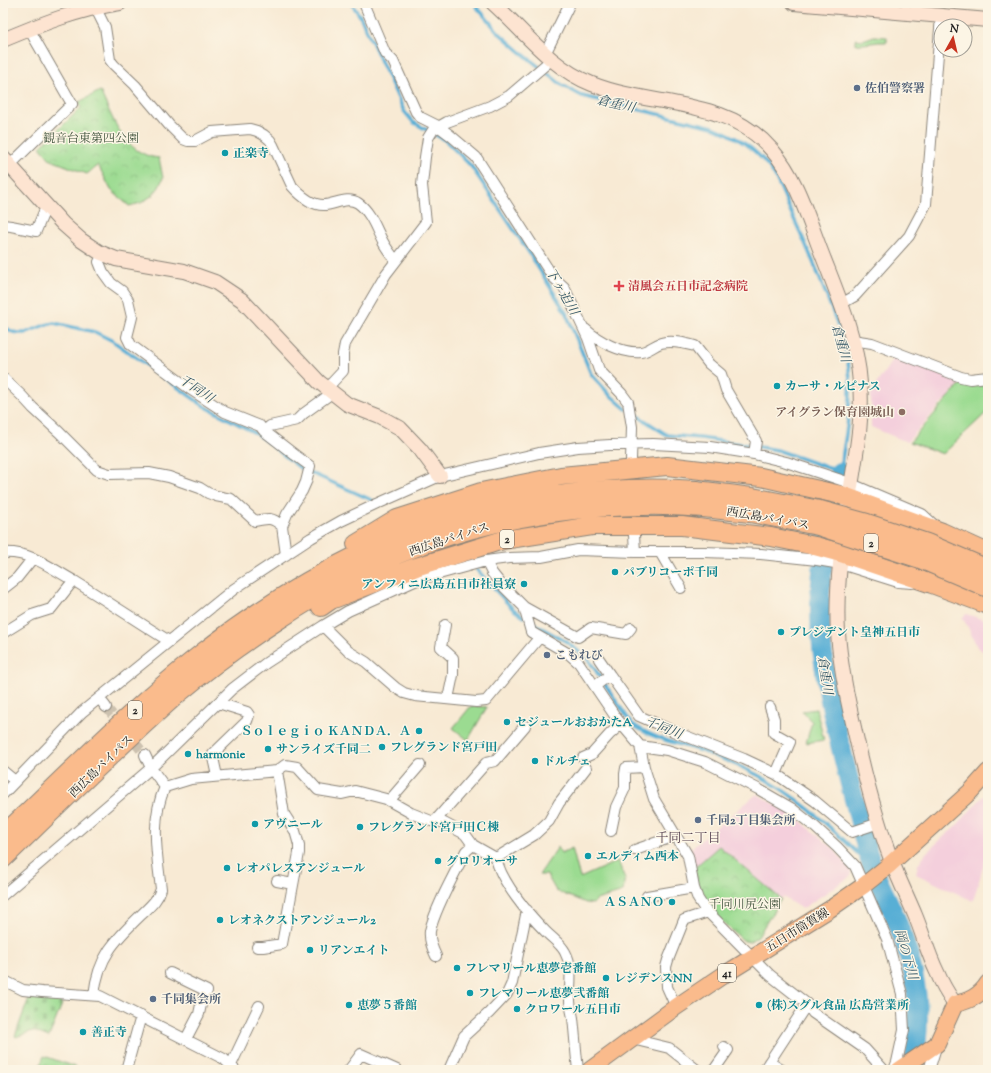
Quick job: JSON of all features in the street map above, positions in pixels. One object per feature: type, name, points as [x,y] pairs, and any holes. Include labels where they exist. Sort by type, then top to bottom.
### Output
[{"type":"highway","name":"2","points":[[279,599],[333,558],[397,519],[481,492],[561,476],[667,466],[822,482],[847,490],[988,553]]},
{"type":"highway","name":"西広島バイパス","points":[[3,835],[167,682],[204,651],[244,622],[332,567],[379,544],[422,526],[469,512],[521,501],[582,492],[640,489],[696,490],[751,505],[920,559],[988,588]]},
{"type":"highway","name":"西広島バイパス","points":[[3,859],[140,729],[181,692],[222,659],[307,602],[349,578],[388,559],[473,529],[530,517],[582,509],[751,505],[820,510],[867,523],[927,543],[988,569]]},
{"type":"highway","name":"2","points":[[222,659],[279,633],[332,600],[416,567],[503,540],[592,526],[682,526],[772,537],[816,553],[932,584],[988,605]]},
{"type":"main road","name":"五日市筒賀線","points":[[590,1070],[676,1007],[722,976],[830,909],[865,884],[890,864],[971,791],[988,772]]},
{"type":"main road","points":[[899,1070],[933,1046],[955,1004],[964,1002],[976,996],[988,983]]},
{"type":"street","points":[[3,40],[75,7],[95,7],[120,3]]},
{"type":"street","points":[[364,3],[385,53],[393,61],[416,112],[428,122],[433,131],[476,157],[553,276],[564,287],[583,328],[599,370],[628,402],[631,416],[631,460]]},
{"type":"street","points":[[493,3],[545,63],[565,70],[590,84],[618,92],[719,114],[741,123],[760,136],[774,152],[792,180],[841,304],[858,362],[861,406],[857,448],[847,490],[840,559],[838,633],[843,675],[876,824],[890,864],[917,918],[936,970],[955,1004]]},
{"type":"street","points":[[433,131],[509,96],[545,63],[570,3]]},
{"type":"street","points":[[794,3],[988,20]]},
{"type":"street","points":[[95,7],[105,27],[110,60],[183,139],[194,141],[212,132],[241,129],[258,131],[270,140],[295,190],[312,203],[318,205],[326,205],[344,201],[357,202],[371,218],[383,243],[395,260]]},
{"type":"street","points":[[841,304],[855,296],[909,236],[926,204],[941,16]]},
{"type":"street","points":[[29,29],[72,104],[7,162],[46,207],[81,240],[103,254],[116,259],[184,271],[215,282],[242,300],[319,382],[347,404],[380,417],[400,428],[420,449],[440,476]]},
{"type":"street","points":[[264,430],[270,426],[297,420],[330,391],[343,371],[343,350],[347,340],[395,260],[426,222],[422,185],[433,131]]},
{"type":"street","points":[[3,225],[36,231],[46,207]]},
{"type":"street","points":[[103,254],[99,262],[103,272],[111,283],[122,291],[128,300],[132,317],[127,337],[131,345],[190,389],[225,412],[260,426],[295,456],[310,466],[302,491],[287,514],[282,526],[286,555]]},
{"type":"street","points":[[583,328],[606,344],[636,352],[643,352],[661,343],[671,341],[695,346],[709,364],[721,374],[726,390],[756,441],[754,453]]},
{"type":"street","points":[[852,340],[872,343],[961,377],[970,379],[988,377]]},
{"type":"street","points":[[3,378],[96,470],[109,474],[148,473],[169,477],[200,488],[216,496],[232,499],[255,521],[268,519],[274,520],[282,526]]},
{"type":"street","points":[[3,794],[72,721],[234,589],[311,538],[340,521],[440,476],[539,453],[578,447],[631,444],[670,444],[710,447],[754,453],[786,462],[822,482]]},
{"type":"street","points":[[634,535],[635,552]]},
{"type":"street","points":[[3,895],[151,768],[218,703],[266,663],[348,611],[417,580],[486,561],[509,558],[541,557],[578,550],[753,554],[816,553]]},
{"type":"street","points":[[660,552],[681,588]]},
{"type":"street","points":[[3,553],[16,553],[46,564],[169,641]]},
{"type":"street","points":[[3,589],[17,578],[33,558]]},
{"type":"street","points":[[486,561],[492,573],[524,610],[578,638],[592,628],[626,634],[632,628]]},
{"type":"street","points":[[3,633],[32,615],[51,609],[73,581]]},
{"type":"street","points":[[524,610],[531,632],[569,654],[579,663],[597,685],[621,724],[640,746],[644,767],[654,799],[688,856],[694,888],[698,899],[708,912],[770,974],[807,1004],[812,1013],[865,1049],[884,1070]]},
{"type":"street","points":[[445,625],[441,647],[453,658],[453,675],[448,700]]},
{"type":"street","points":[[323,626],[348,651],[366,662],[404,693],[415,696],[476,702],[486,701],[539,638]]},
{"type":"street","points":[[599,659],[639,716],[744,759],[776,774],[815,801],[852,832],[876,824]]},
{"type":"street","points":[[597,685],[610,676]]},
{"type":"street","points":[[99,698],[106,707]]},
{"type":"street","points":[[217,776],[212,758],[213,754],[247,721],[249,715],[247,712],[218,703]]},
{"type":"street","points":[[770,707],[774,719],[774,733],[790,742],[776,774]]},
{"type":"street","points":[[583,758],[592,754],[621,724]]},
{"type":"street","points":[[435,821],[486,763],[495,761],[525,726]]},
{"type":"street","points":[[640,746],[673,752],[705,762],[758,789],[790,808],[815,827],[846,855],[855,866],[865,884],[887,939],[902,994],[904,1030],[898,1062],[894,1070]]},
{"type":"street","points":[[145,756],[151,768],[165,787]]},
{"type":"street","points":[[389,801],[420,764]]},
{"type":"street","points":[[165,787],[192,779],[277,771],[285,765],[297,767],[318,790],[342,794],[356,791],[386,799],[411,813],[442,822],[465,834],[473,845],[496,858],[500,873],[527,910],[566,953],[572,978],[570,1000],[578,1070]]},
{"type":"street","points":[[611,831],[616,807],[625,788],[626,768],[644,767]]},
{"type":"street","points":[[496,858],[534,835],[549,821],[559,803],[586,768]]},
{"type":"street","points":[[3,771],[16,781]]},
{"type":"street","points":[[257,947],[282,944],[299,845],[295,831],[284,814],[277,771]]},
{"type":"street","points":[[94,995],[98,971],[110,948],[117,938],[150,906],[160,893],[161,889],[155,827],[158,805],[165,787]]},
{"type":"street","points":[[634,850],[675,836]]},
{"type":"street","points":[[436,956],[431,946],[430,932],[436,915],[466,851],[473,845]]},
{"type":"street","points":[[277,881],[293,884]]},
{"type":"street","points":[[647,896],[694,888]]},
{"type":"street","points":[[449,1070],[464,1036],[490,1013],[506,994],[512,983],[527,910]]},
{"type":"street","points":[[676,1007],[667,987],[668,960],[684,920],[708,912]]},
{"type":"street","points":[[170,973],[208,991],[202,1000],[199,1014],[186,1039]]},
{"type":"street","points":[[3,980],[23,990],[100,996],[224,1059],[233,1068],[259,1006]]},
{"type":"street","points":[[782,1070],[767,1066],[807,1004]]},
{"type":"street","points":[[126,1070],[141,1016]]},
{"type":"street","points":[[632,1039],[669,1048],[697,1070]]},
{"type":"street","points":[[929,1070],[933,1046]]},
{"type":"street","points":[[714,1070],[728,1050],[724,1047]]},
{"type":"street","points":[[350,1070],[361,1054],[397,1070]]},
{"type":"shaded area","name":"アイグラン保育園城山","points":[[895,356],[962,381],[907,442],[871,427],[871,392]]},
{"type":"shaded area","points":[[966,614],[988,621],[988,655],[977,647],[967,625],[962,618]]},
{"type":"shaded area","points":[[988,791],[988,850],[973,901],[916,874],[918,864],[926,853],[958,824]]},
{"type":"shaded area","points":[[757,794],[793,815],[833,848],[851,870],[851,876],[802,909],[783,897],[781,899],[720,847],[694,868],[689,850]]},
{"type":"green space","points":[[874,36],[887,37],[887,42],[856,44],[856,39],[863,40]]},
{"type":"green space","name":"観音台東第四公園","points":[[100,91],[115,123],[128,143],[147,155],[159,158],[163,178],[153,195],[141,203],[129,206],[111,190],[98,165],[87,174],[51,160],[40,147],[81,108],[79,102]]},
{"type":"green space","points":[[963,381],[988,381],[988,411],[943,454],[910,442]]},
{"type":"green space","points":[[471,706],[487,707],[468,740],[453,728]]},
{"type":"green space","points":[[816,709],[824,740],[806,743],[812,722],[802,711]]},
{"type":"green space","name":"千同川尻公園","points":[[719,846],[781,899],[758,936],[749,942],[744,941],[716,916],[707,905],[698,888],[694,868]]},
{"type":"green space","points":[[558,847],[561,853],[572,848],[580,878],[618,861],[625,879],[623,892],[596,900],[593,904],[586,903],[556,891],[547,875],[539,875]]},
{"type":"green space","points":[[30,995],[48,999],[64,999],[49,1037],[33,1031],[16,1037],[15,1036]]},
{"type":"green space","points":[[44,1056],[76,1067],[75,1070],[38,1070]]},
{"type":"waterway","name":"下ヶ迫川","points":[[351,3],[360,16],[404,111],[413,122],[446,141],[471,166],[530,254],[566,313],[591,374],[609,394],[626,409]]},
{"type":"waterway","name":"倉重川","points":[[476,6],[499,33],[523,54],[562,85],[582,96],[713,127],[736,138],[757,154],[769,167],[783,192],[834,314],[846,350],[850,382],[848,420],[840,472],[777,450],[700,438],[667,435],[632,412]]},
{"type":"waterway","name":"千同川","points":[[3,326],[13,332],[25,333],[54,323],[95,332],[113,341],[204,406],[257,434],[300,468],[374,501]]},
{"type":"waterway","name":"倉重川","points":[[840,472],[832,500],[821,575],[821,628],[826,679],[836,729],[868,853],[873,869],[903,938],[913,975],[918,1012],[918,1031],[912,1070]]},
{"type":"waterway","name":"千同川","points":[[477,570],[513,609],[524,617]]},
{"type":"waterway","name":"千同川","points":[[531,622],[567,642],[588,659],[631,723],[648,734],[707,753],[760,776],[795,798],[811,811],[873,868]]},
{"type":"tunnel","points":[[106,707],[145,755]]},
{"type":"place","name":"佐伯警察署","points":[[857,88]]},
{"type":"place","name":"正楽寺","points":[[225,153]]},
{"type":"place","name":"清風会五日市記念病院","points":[[619,286]]},
{"type":"place","name":"カーサ・ルピナス","points":[[777,386]]},
{"type":"place","name":"アイグラン保育園城山","points":[[902,412]]},
{"type":"place","name":"パブリコーポ千同","points":[[615,572]]},
{"type":"place","name":"アンフィニ広島五日市社員寮","points":[[524,584]]},
{"type":"place","name":"プレジデント皇神五日市","points":[[781,632]]},
{"type":"place","name":"こもれび","points":[[547,655]]},
{"type":"place","name":"セジュールおおかたA","points":[[507,722]]},
{"type":"place","name":"Ｓｏｌｅｇｉｏ ＫＡＮＤＡ．Ａ","points":[[419,731]]},
{"type":"place","name":"フレグランド宮戸田","points":[[382,747]]},
{"type":"place","name":"サンライズ千同二","points":[[268,749]]},
{"type":"place","name":"harmonie","points":[[188,754]]},
{"type":"place","name":"ドルチェ","points":[[535,761]]},
{"type":"place","name":"千同2丁目集会所","points":[[698,820]]},
{"type":"place","name":"アヴニール","points":[[255,824]]},
{"type":"place","name":"フレグランド宮戸田Ｃ棟","points":[[360,827]]},
{"type":"place","name":"エルディム西本","points":[[588,856]]},
{"type":"place","name":"グロリオーサ","points":[[438,861]]},
{"type":"place","name":"レオパレスアンジュール","points":[[227,868]]},
{"type":"place","name":"ＡＳＡＮＯ","points":[[672,902]]},
{"type":"place","name":"レオネクストアンジュール2","points":[[220,920]]},
{"type":"place","name":"リアンエイト","points":[[310,950]]},
{"type":"place","name":"フレマリール恵夢壱番館","points":[[457,968]]},
{"type":"place","name":"レジデンスNN","points":[[606,978]]},
{"type":"place","name":"フレマリール恵夢弐番館","points":[[470,993]]},
{"type":"place","name":"千同集会所","points":[[153,999]]},
{"type":"place","name":"恵夢５番館","points":[[349,1005]]},
{"type":"place","name":"(株)スグル食品 広島営業所","points":[[759,1005]]},
{"type":"place","name":"クロワール五日市","points":[[517,1009]]},
{"type":"place","name":"善正寺","points":[[83,1032]]},
{"type":"district","name":"千同二丁目","points":[[688,837]]},
{"type":"water label","name":"岡の下川","points":[[907,954]]}]
